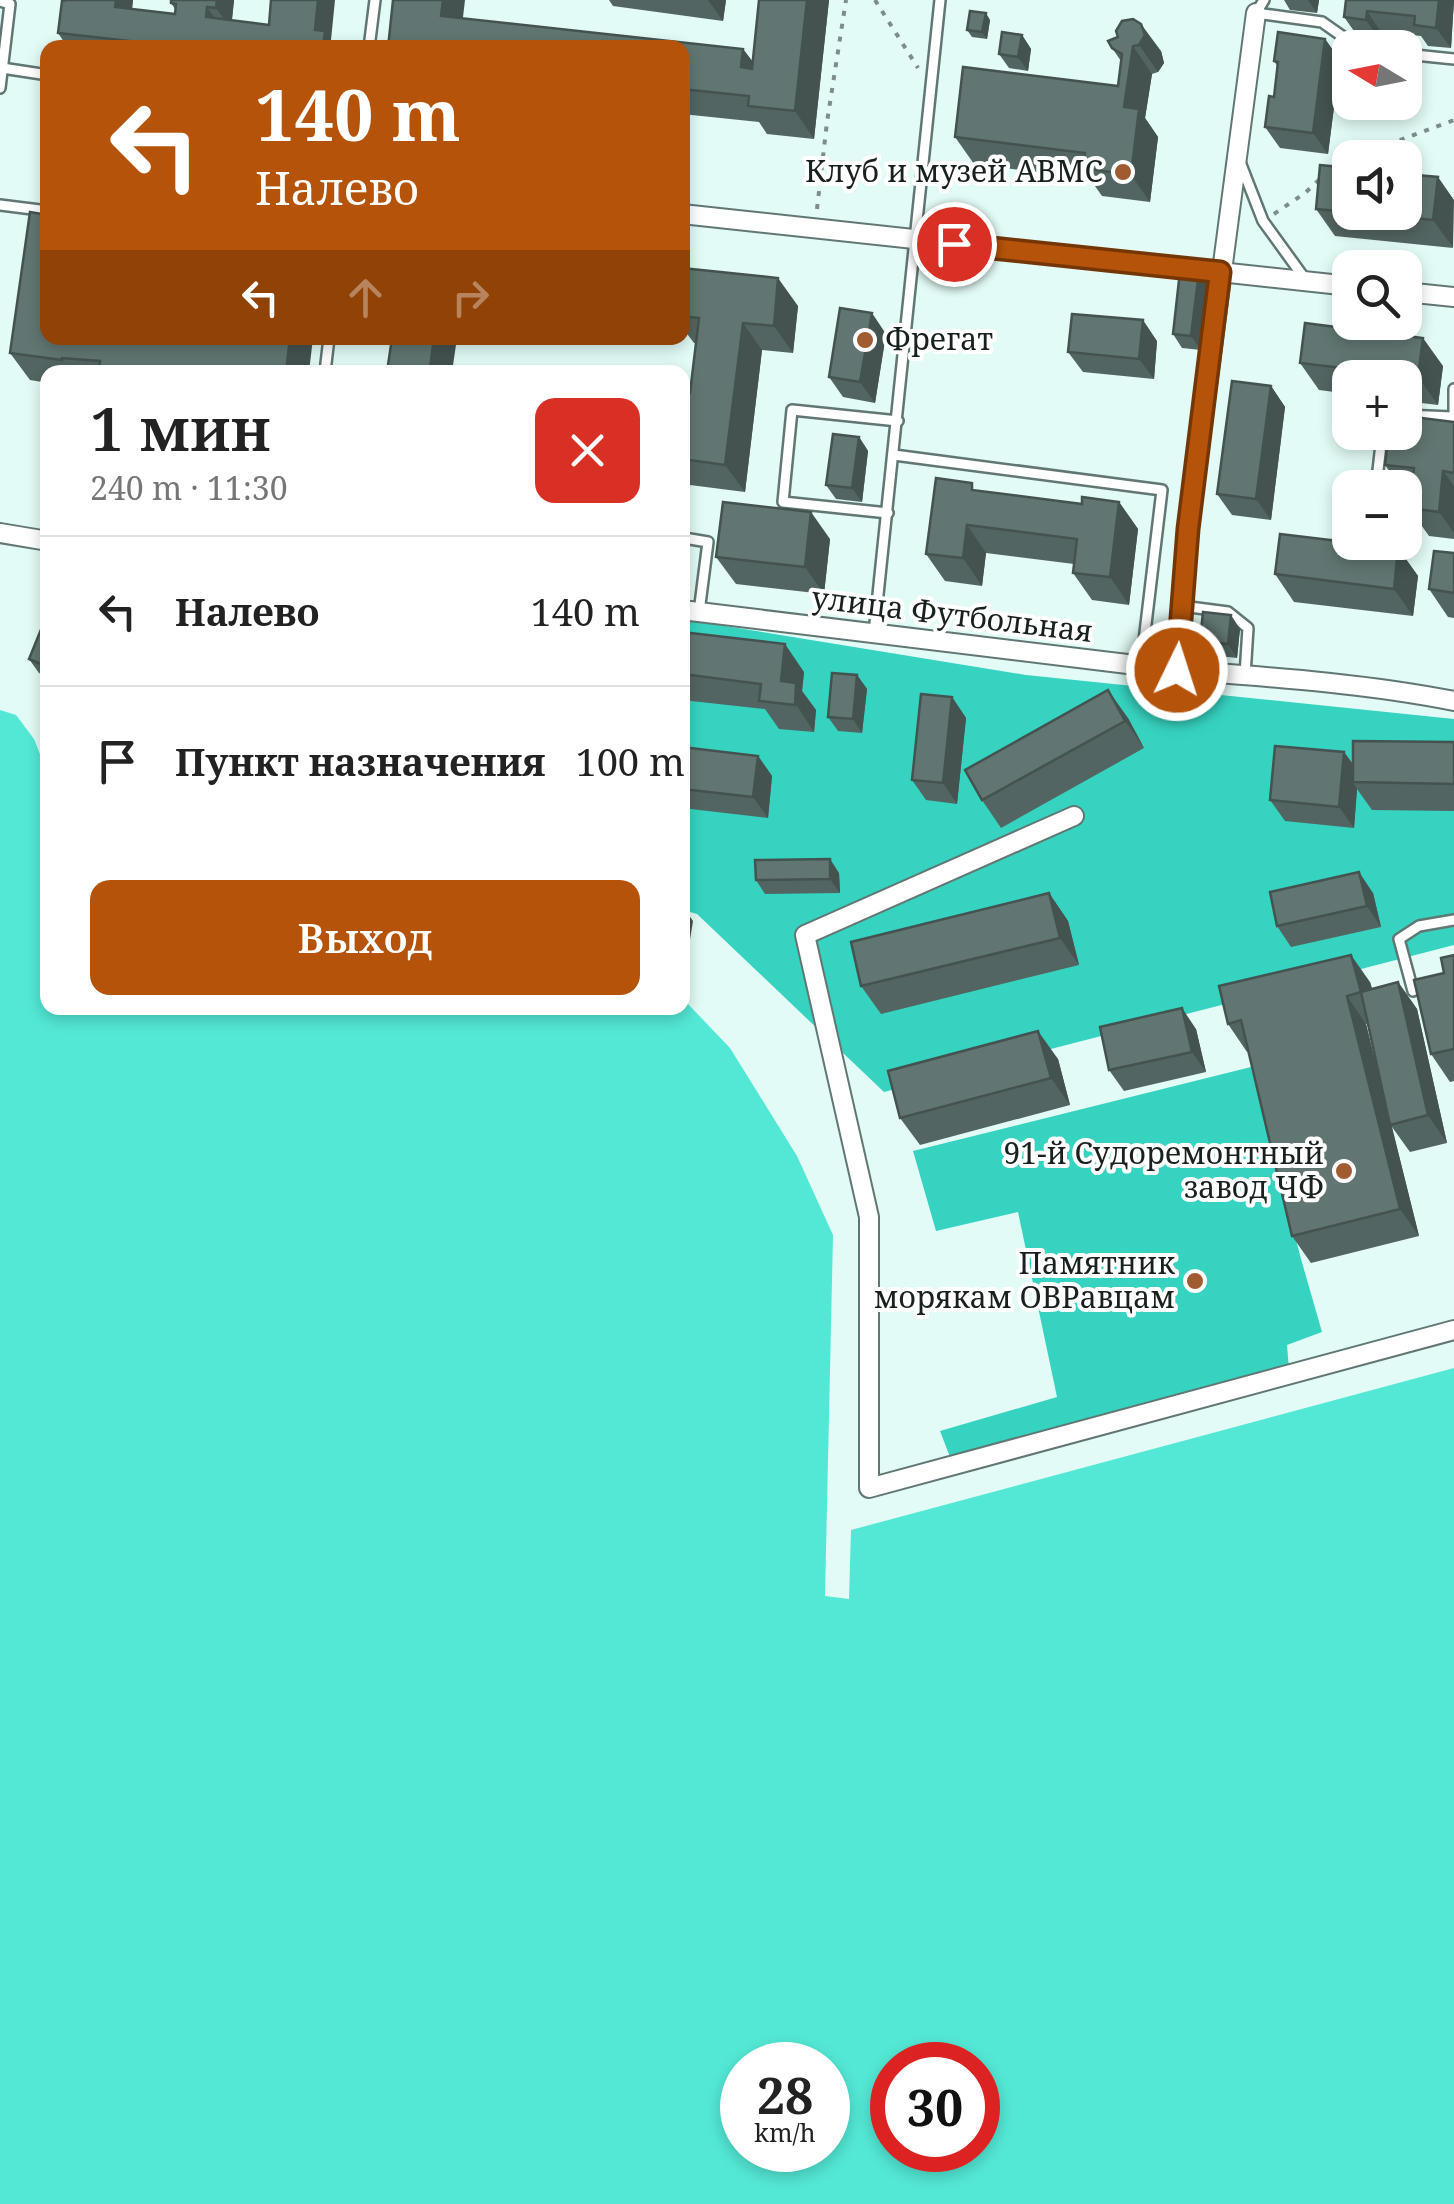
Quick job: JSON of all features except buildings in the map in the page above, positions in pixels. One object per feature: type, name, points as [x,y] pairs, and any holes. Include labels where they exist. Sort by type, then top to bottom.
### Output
[{"type":"street","points":[[1177,670],[1188,529],[1220,272],[1260,6]]},
{"type":"street","points":[[690,215],[1332,284]]},
{"type":"street","points":[[1422,294],[1454,298]]},
{"type":"street","points":[[0,533],[40,540]]},
{"type":"street","name":"улица Футбольная","points":[[691,611],[1140,666],[1417,694],[1454,702]]},
{"type":"street","points":[[1074,816],[805,935],[869,1217],[869,1488],[1454,1330]]},
{"type":"lane","points":[[370,40],[375,0]]},
{"type":"lane","points":[[874,633],[940,0]]},
{"type":"lane","points":[[0,1],[10,4],[0,88]]},
{"type":"lane","points":[[1260,6],[1322,22],[1333,30]]},
{"type":"lane","points":[[1422,56],[1454,59]]},
{"type":"lane","points":[[2,68],[40,74]]},
{"type":"lane","points":[[1236,154],[1263,221],[1306,282]]},
{"type":"lane","points":[[0,205],[40,210]]},
{"type":"lane","points":[[1422,416],[1453,417],[1454,389]]},
{"type":"lane","points":[[888,513],[783,502],[792,410],[898,422]]},
{"type":"lane","points":[[894,455],[1162,490],[1140,666]]},
{"type":"lane","points":[[690,539],[708,542],[691,611]]},
{"type":"lane","points":[[1182,606],[1228,612],[1248,628],[1245,675]]},
{"type":"lane","points":[[1412,991],[1399,938],[1419,926],[1454,920]]},
{"type":"path","points":[[815,229],[846,0]]},
{"type":"path","points":[[875,0],[931,90]]},
{"type":"path","points":[[1400,140],[1454,120]]},
{"type":"path","points":[[1263,221],[1305,192],[1332,167]]},
{"type":"shaded area","points":[[690,620],[1026,675],[1454,719],[1454,945],[884,1092],[697,914],[690,912]]},
{"type":"shaded area","points":[[0,710],[16,715],[40,754],[40,1015],[690,1015],[690,1006],[730,1048],[797,1156],[833,1235],[825,1596],[849,1599],[851,1530],[1454,1368],[1454,2204],[0,2204]]},
{"type":"shaded area","points":[[1251,1067],[1322,1332],[1287,1345],[1289,1370],[950,1457],[940,1431],[1057,1397],[1018,1212],[936,1231],[913,1151]]},
{"type":"place","name":"Клуб и музей АВМС","points":[[1123,172]]},
{"type":"place","name":"Фрегат","points":[[865,340]]},
{"type":"place","name":"91-й Судоремонтный завод ЧФ","points":[[1344,1171]]},
{"type":"place","name":"Памятник морякам ОВРавцам","points":[[1195,1281]]},
{"type":"route","points":[[954,244],[1220,272],[1188,529],[1177,670]]}]
